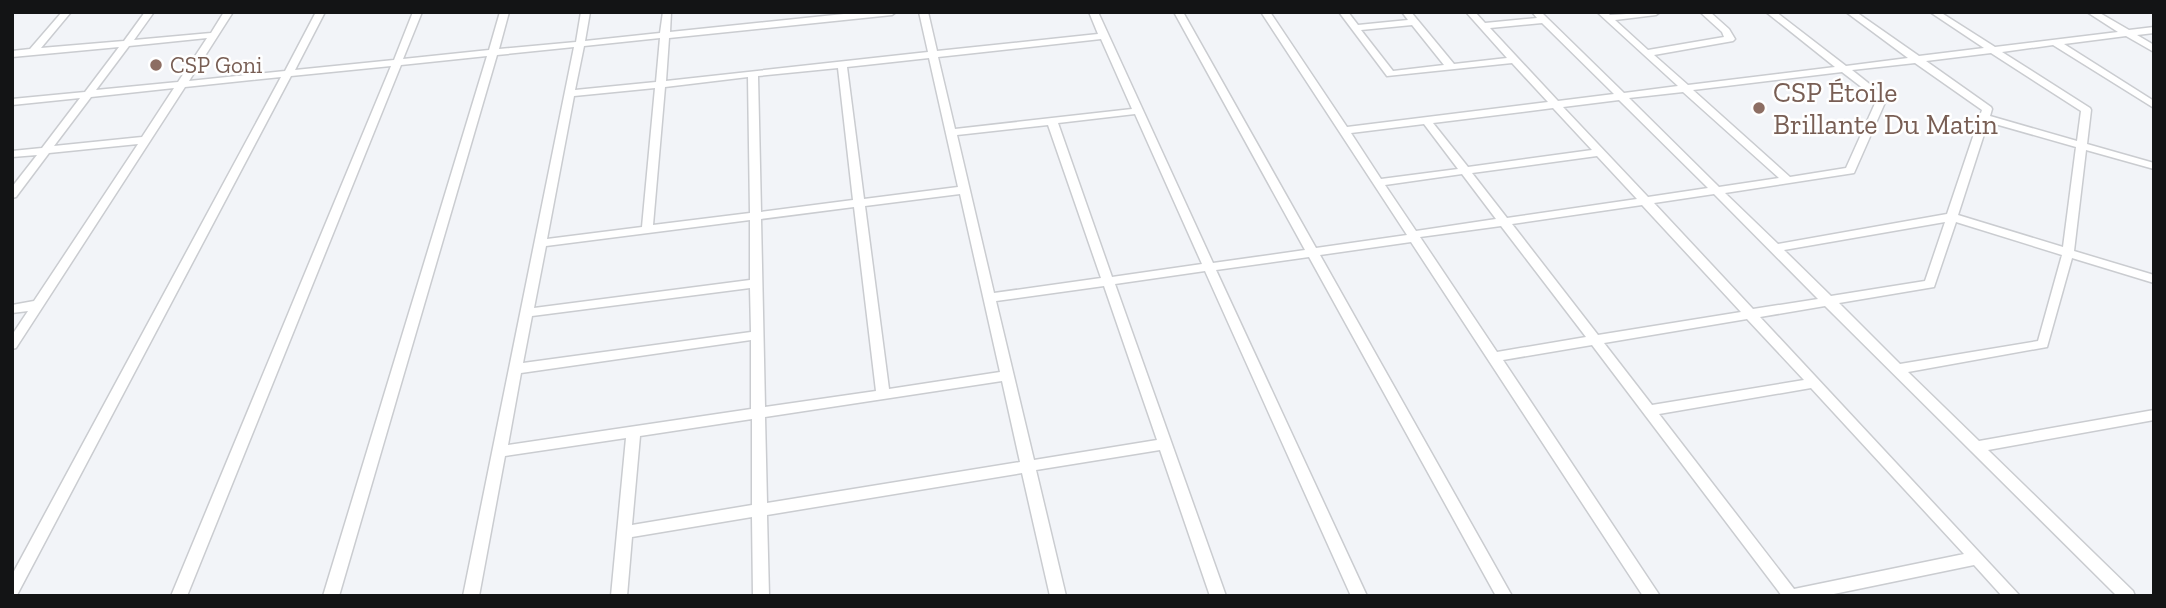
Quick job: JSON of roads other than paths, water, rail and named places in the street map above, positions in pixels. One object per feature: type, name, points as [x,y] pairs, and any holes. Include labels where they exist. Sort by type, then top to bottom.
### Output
[{"type":"street","points":[[33,52],[67,12]]},
{"type":"street","points":[[12,195],[150,12]]},
{"type":"street","points":[[12,345],[229,12]]},
{"type":"street","points":[[12,590],[321,12]]},
{"type":"street","points":[[179,596],[418,12]]},
{"type":"street","points":[[331,596],[505,12]]},
{"type":"street","points":[[471,596],[586,12]]},
{"type":"street","points":[[647,229],[667,12]]},
{"type":"street","points":[[754,12],[754,26]]},
{"type":"street","points":[[12,102],[892,12]]},
{"type":"street","points":[[923,12],[1058,596]]},
{"type":"street","points":[[1093,12],[1359,596]]},
{"type":"street","points":[[1178,12],[1504,596]]},
{"type":"street","points":[[1265,12],[1652,596]]},
{"type":"street","points":[[1343,12],[1390,74],[1514,60]]},
{"type":"street","points":[[1406,12],[1451,67]]},
{"type":"street","points":[[1470,12],[2012,596]]},
{"type":"street","points":[[1604,15],[1656,12]]},
{"type":"street","points":[[1646,53],[1730,39],[1726,31],[1704,12]]},
{"type":"street","points":[[989,298],[1312,253],[1503,221],[1850,171],[1882,98],[1770,12]]},
{"type":"street","points":[[1494,358],[1930,284],[1987,109],[1850,12]]},
{"type":"street","points":[[1897,369],[2043,344],[2068,253],[2086,110],[1934,12]]},
{"type":"street","points":[[2091,12],[2154,49]]},
{"type":"street","points":[[1604,15],[1787,180]]},
{"type":"street","points":[[1483,26],[1540,16],[2127,596]]},
{"type":"street","points":[[1355,28],[1414,22]]},
{"type":"street","points":[[1343,131],[2154,30]]},
{"type":"street","points":[[12,54],[214,35]]},
{"type":"street","points":[[570,94],[1102,36]]},
{"type":"street","points":[[2054,42],[2154,105]]},
{"type":"street","points":[[842,65],[883,394]]},
{"type":"street","points":[[753,74],[761,596]]},
{"type":"street","points":[[951,133],[1137,111]]},
{"type":"street","points":[[1984,118],[2154,166]]},
{"type":"street","points":[[1426,120],[1791,596],[1976,558]]},
{"type":"street","points":[[1052,121],[1218,596]]},
{"type":"street","points":[[12,154],[146,140]]},
{"type":"street","points":[[1378,183],[1600,152]]},
{"type":"street","points":[[541,243],[964,190]]},
{"type":"street","points":[[1774,248],[1951,217],[2154,279]]},
{"type":"street","points":[[527,313],[756,283]]},
{"type":"street","points":[[12,309],[38,305]]},
{"type":"street","points":[[516,369],[757,335]]},
{"type":"street","points":[[499,452],[1007,376]]},
{"type":"street","points":[[1649,411],[1814,383]]},
{"type":"street","points":[[1977,447],[2154,415]]},
{"type":"street","points":[[618,596],[633,432]]},
{"type":"street","points":[[624,532],[1165,444]]},
{"type":"place","name":"CSP Goni","points":[[156,65]]},
{"type":"place","name":"CSP Étoile Brillante Du Matin","points":[[1759,108]]}]
